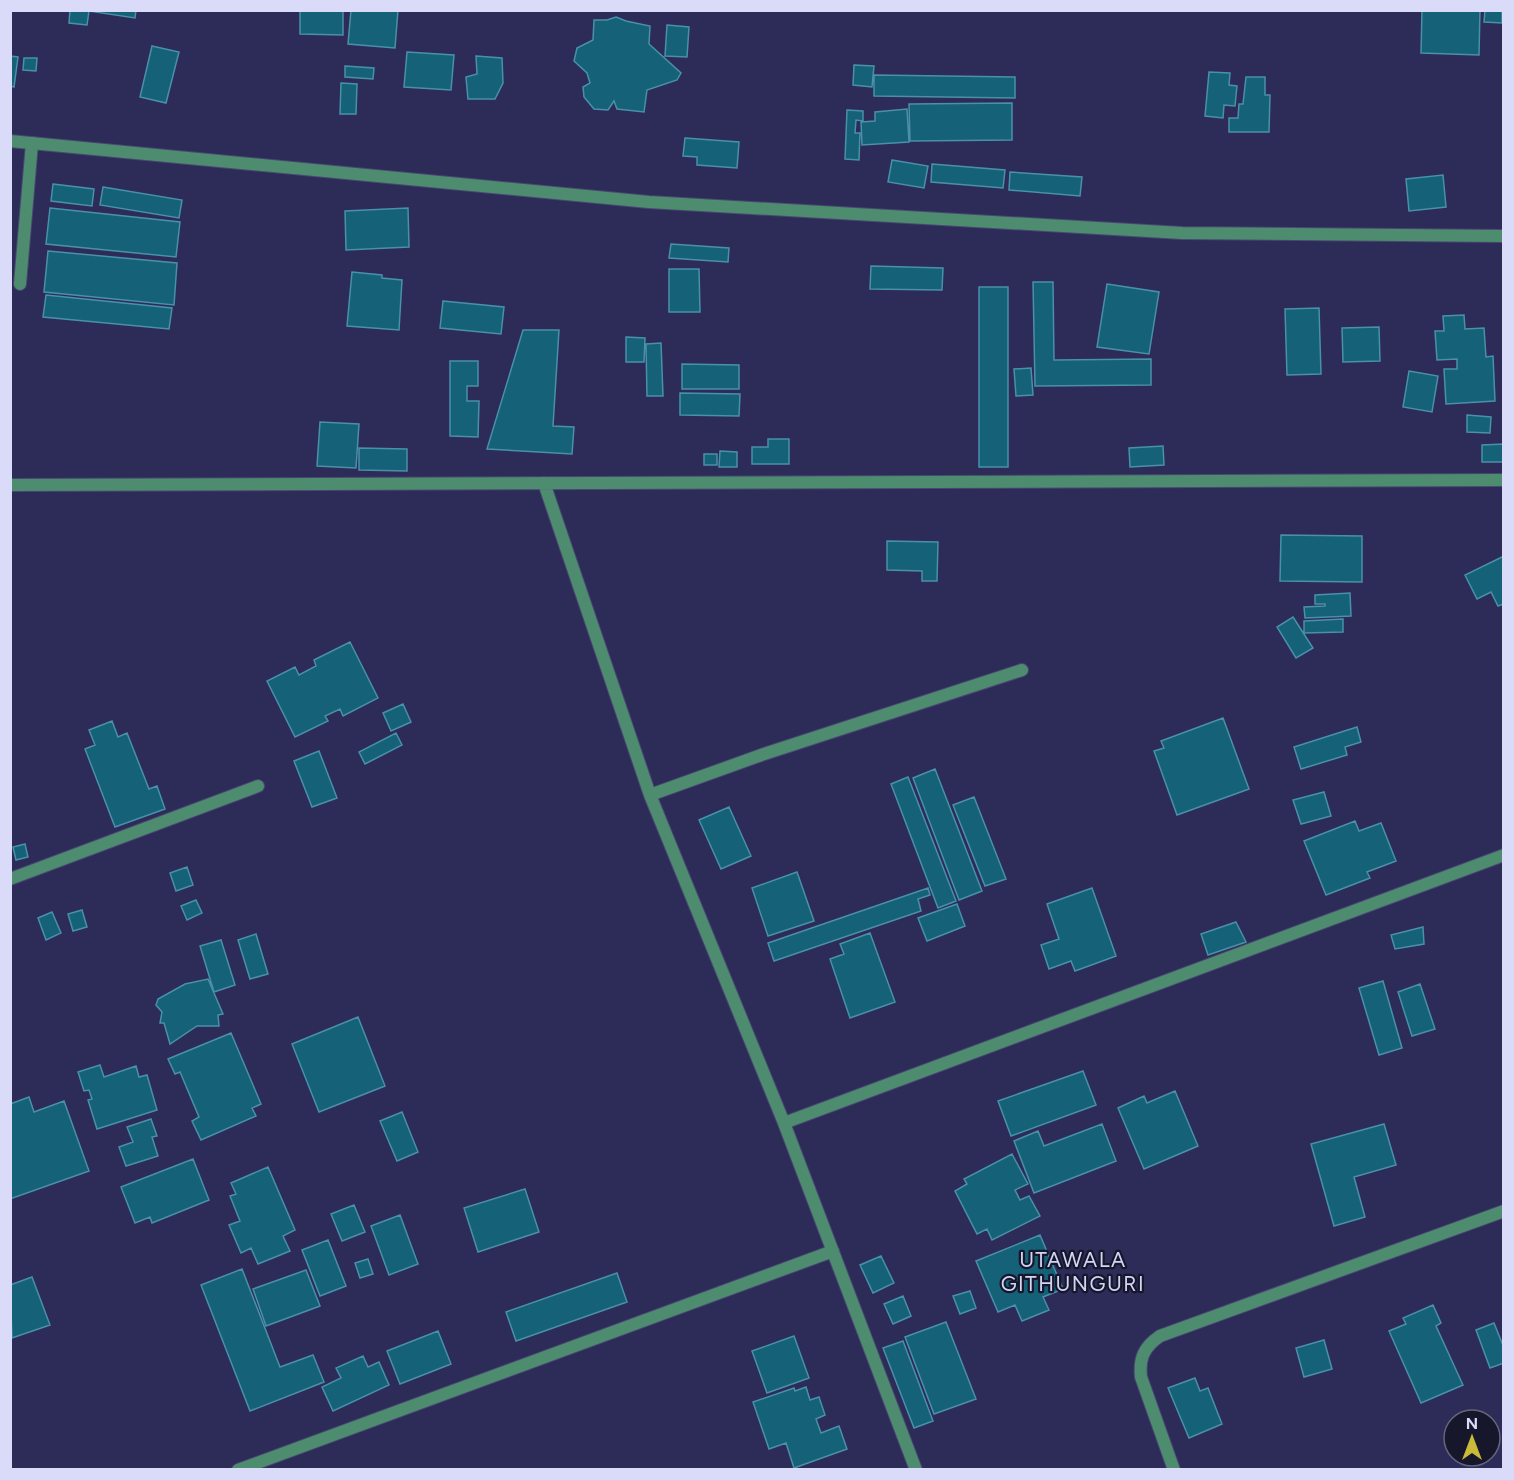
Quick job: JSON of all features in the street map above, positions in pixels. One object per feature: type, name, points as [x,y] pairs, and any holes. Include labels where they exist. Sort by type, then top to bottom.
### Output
[{"type":"street","points":[[10,141],[661,203],[1182,233],[1503,236]]},
{"type":"street","points":[[20,284],[32,143]]},
{"type":"street","points":[[10,485],[1503,480]]},
{"type":"street","points":[[544,483],[650,795],[784,1123],[916,1470]]},
{"type":"street","points":[[650,795],[775,751],[1022,670]]},
{"type":"street","points":[[10,879],[258,786]]},
{"type":"street","points":[[784,1123],[1503,855]]},
{"type":"street","points":[[1174,1470],[1141,1377],[1140,1365],[1149,1344],[1160,1336],[1503,1211]]},
{"type":"street","points":[[238,1470],[833,1251]]},
{"type":"building","points":[[70,10],[136,10],[135,18],[89,11],[87,25],[69,23]]},
{"type":"building","points":[[300,10],[343,10],[343,35],[300,34]]},
{"type":"building","points":[[351,10],[398,10],[395,48],[348,44]]},
{"type":"building","points":[[1422,10],[1480,10],[1479,55],[1421,53]]},
{"type":"building","points":[[1485,10],[1502,10],[1502,23],[1484,22]]},
{"type":"building","points":[[616,17],[650,26],[649,44],[681,73],[677,80],[647,90],[644,112],[617,109],[614,101],[608,110],[594,109],[584,97],[583,87],[590,83],[587,73],[574,61],[577,48],[593,40],[594,20]]},
{"type":"building","points":[[667,25],[689,27],[687,57],[665,56]]},
{"type":"building","points":[[152,46],[179,52],[166,103],[140,97]]},
{"type":"building","points":[[407,52],[454,55],[451,90],[404,87]]},
{"type":"building","points":[[10,56],[18,57],[14,87],[10,86]]},
{"type":"building","points":[[476,56],[502,58],[503,83],[495,99],[468,99],[466,77],[477,74]]},
{"type":"building","points":[[24,58],[37,58],[36,71],[23,70]]},
{"type":"building","points":[[854,65],[874,66],[872,87],[853,85]]},
{"type":"building","points":[[345,66],[374,68],[373,79],[345,77]]},
{"type":"building","points":[[1209,72],[1230,73],[1229,85],[1237,86],[1235,106],[1224,105],[1223,118],[1205,116]]},
{"type":"building","points":[[874,75],[1015,77],[1015,98],[874,96]]},
{"type":"building","points":[[1246,77],[1265,77],[1265,95],[1270,95],[1269,132],[1229,132],[1229,118],[1238,118],[1239,104],[1243,104]]},
{"type":"building","points":[[341,83],[357,84],[356,114],[340,114]]},
{"type":"building","points":[[1012,103],[1012,140],[910,141],[909,104]]},
{"type":"building","points":[[907,109],[909,142],[862,145],[861,122],[875,121],[875,112]]},
{"type":"building","points":[[847,110],[863,111],[863,121],[856,120],[855,133],[860,133],[859,160],[845,159]]},
{"type":"building","points":[[685,138],[739,142],[737,168],[697,165],[697,157],[683,156]]},
{"type":"building","points":[[892,160],[928,166],[924,188],[888,182]]},
{"type":"building","points":[[932,164],[1005,170],[1003,188],[931,182]]},
{"type":"building","points":[[1010,172],[1082,177],[1080,196],[1009,190]]},
{"type":"building","points":[[1443,175],[1446,207],[1409,211],[1406,179]]},
{"type":"building","points":[[53,184],[94,189],[92,206],[51,201]]},
{"type":"building","points":[[103,187],[182,200],[179,218],[100,205]]},
{"type":"building","points":[[50,208],[180,222],[176,257],[46,244]]},
{"type":"building","points":[[408,208],[409,247],[346,250],[345,211]]},
{"type":"building","points":[[671,244],[729,248],[728,262],[669,258]]},
{"type":"building","points":[[48,251],[177,263],[174,305],[44,292]]},
{"type":"building","points":[[871,266],[943,268],[942,290],[870,289]]},
{"type":"building","points":[[669,269],[699,269],[700,312],[669,312]]},
{"type":"building","points":[[352,272],[402,280],[399,330],[347,326]]},
{"type":"building","points":[[1033,282],[1053,282],[1054,360],[1151,359],[1151,385],[1035,386]]},
{"type":"building","points":[[1107,284],[1159,292],[1149,354],[1097,347]]},
{"type":"building","points":[[979,287],[1008,287],[1008,467],[979,467]]},
{"type":"building","points":[[46,295],[172,308],[169,329],[43,317]]},
{"type":"building","points":[[443,301],[504,307],[501,334],[440,328]]},
{"type":"building","points":[[1319,308],[1321,374],[1287,375],[1285,309]]},
{"type":"building","points":[[1464,315],[1465,329],[1484,328],[1486,357],[1493,356],[1495,401],[1446,404],[1444,369],[1457,369],[1457,359],[1437,360],[1435,331],[1444,331],[1443,316]]},
{"type":"building","points":[[1379,327],[1380,361],[1343,362],[1342,328]]},
{"type":"building","points":[[523,330],[559,330],[553,426],[574,427],[572,454],[487,449]]},
{"type":"building","points":[[626,337],[645,338],[644,362],[626,362]]},
{"type":"building","points":[[661,343],[663,396],[647,396],[646,344]]},
{"type":"building","points":[[450,361],[478,361],[478,386],[467,386],[467,401],[479,401],[478,437],[450,436]]},
{"type":"building","points":[[682,364],[739,365],[739,389],[682,389]]},
{"type":"building","points":[[1031,368],[1033,395],[1016,396],[1014,369]]},
{"type":"building","points":[[1409,371],[1438,376],[1432,412],[1403,407]]},
{"type":"building","points":[[680,393],[740,394],[739,416],[680,415]]},
{"type":"building","points":[[1467,415],[1491,417],[1490,433],[1467,432]]},
{"type":"building","points":[[320,422],[359,424],[356,468],[317,466]]},
{"type":"building","points":[[768,439],[789,439],[789,464],[752,464],[752,447],[768,447]]},
{"type":"building","points":[[1504,444],[1504,462],[1482,462],[1482,445]]},
{"type":"building","points":[[1163,446],[1164,465],[1130,467],[1129,448]]},
{"type":"building","points":[[359,448],[407,449],[407,471],[359,470]]},
{"type":"building","points":[[720,451],[737,452],[737,467],[719,467]]},
{"type":"building","points":[[704,454],[717,454],[717,465],[704,465]]},
{"type":"building","points":[[1281,535],[1362,536],[1362,582],[1280,581]]},
{"type":"building","points":[[887,541],[938,542],[937,581],[922,581],[922,571],[887,570]]},
{"type":"building","points":[[1504,556],[1504,604],[1498,606],[1491,592],[1477,599],[1465,575]]},
{"type":"building","points":[[1350,593],[1351,616],[1305,618],[1304,607],[1325,606],[1325,604],[1315,604],[1315,595]]},
{"type":"building","points":[[1293,617],[1313,648],[1296,658],[1277,627]]},
{"type":"building","points":[[1343,619],[1343,632],[1304,633],[1304,621]]},
{"type":"building","points":[[350,642],[378,698],[343,716],[340,709],[325,716],[328,721],[295,737],[267,681],[295,667],[299,675],[316,666],[314,660]]},
{"type":"building","points":[[403,704],[411,722],[391,731],[383,713]]},
{"type":"building","points":[[1223,718],[1249,789],[1177,815],[1154,751],[1164,748],[1161,741]]},
{"type":"building","points":[[112,721],[118,737],[127,733],[149,789],[157,786],[165,809],[115,827],[85,749],[95,745],[89,730]]},
{"type":"building","points":[[1357,727],[1361,742],[1345,747],[1347,755],[1301,769],[1294,747]]},
{"type":"building","points":[[396,733],[402,745],[365,764],[359,752]]},
{"type":"building","points":[[319,751],[337,798],[312,807],[294,761]]},
{"type":"building","points":[[935,769],[982,891],[959,900],[913,778]]},
{"type":"building","points":[[908,777],[956,901],[938,908],[891,784]]},
{"type":"building","points":[[1324,792],[1331,816],[1301,824],[1293,800]]},
{"type":"building","points":[[974,797],[1006,879],[985,886],[953,805]]},
{"type":"building","points":[[729,807],[751,856],[721,869],[699,820]]},
{"type":"building","points":[[1355,821],[1359,831],[1381,823],[1396,861],[1367,872],[1370,878],[1326,895],[1304,841]]},
{"type":"building","points":[[25,844],[28,857],[16,860],[13,847]]},
{"type":"building","points":[[187,867],[193,885],[176,891],[170,873]]},
{"type":"building","points":[[797,872],[814,921],[768,936],[752,888]]},
{"type":"building","points":[[928,888],[930,895],[918,899],[921,911],[774,961],[768,943]]},
{"type":"building","points":[[1092,888],[1116,956],[1075,971],[1071,961],[1049,969],[1041,945],[1059,939],[1047,904]]},
{"type":"building","points":[[196,900],[202,913],[187,920],[181,906]]},
{"type":"building","points":[[957,904],[965,926],[927,941],[918,918]]},
{"type":"building","points":[[82,910],[87,927],[73,931],[68,914]]},
{"type":"building","points":[[52,912],[61,933],[46,940],[38,918]]},
{"type":"building","points":[[1236,922],[1246,942],[1208,955],[1201,934]]},
{"type":"building","points":[[1423,927],[1424,944],[1395,949],[1391,935]]},
{"type":"building","points":[[870,933],[895,1002],[850,1018],[830,959],[844,954],[840,944]]},
{"type":"building","points":[[256,934],[268,974],[250,979],[238,940]]},
{"type":"building","points":[[221,940],[235,985],[214,992],[200,946]]},
{"type":"building","points":[[208,979],[223,1014],[218,1015],[219,1026],[197,1026],[170,1044],[164,1023],[160,1023],[162,1012],[156,1005],[158,999],[185,984]]},
{"type":"building","points":[[1383,981],[1402,1048],[1379,1055],[1359,988]]},
{"type":"building","points":[[1420,984],[1435,1029],[1412,1036],[1398,992]]},
{"type":"building","points":[[358,1017],[385,1086],[319,1112],[292,1044]]},
{"type":"building","points":[[231,1033],[261,1104],[252,1108],[256,1116],[201,1140],[192,1121],[199,1117],[180,1072],[175,1074],[168,1059]]},
{"type":"building","points":[[100,1065],[104,1077],[136,1066],[139,1077],[147,1075],[157,1110],[97,1129],[88,1100],[92,1099],[89,1090],[84,1091],[78,1072]]},
{"type":"building","points":[[1083,1071],[1096,1105],[1011,1136],[998,1101]]},
{"type":"building","points":[[1175,1091],[1198,1146],[1144,1169],[1118,1108],[1144,1096],[1147,1103]]},
{"type":"building","points":[[29,1097],[34,1112],[64,1101],[89,1171],[10,1199],[10,1104]]},
{"type":"building","points":[[402,1112],[418,1152],[397,1161],[380,1121]]},
{"type":"building","points":[[151,1119],[157,1136],[152,1137],[158,1156],[126,1166],[119,1147],[133,1142],[127,1127]]},
{"type":"building","points":[[1102,1124],[1116,1161],[1034,1193],[1014,1141],[1038,1131],[1044,1146]]},
{"type":"building","points":[[1384,1124],[1396,1165],[1354,1177],[1365,1217],[1334,1226],[1311,1144]]},
{"type":"building","points":[[1012,1154],[1028,1184],[1015,1190],[1020,1200],[1029,1196],[1040,1216],[992,1240],[987,1229],[977,1234],[955,1191],[967,1184],[964,1179]]},
{"type":"building","points":[[193,1159],[209,1200],[152,1223],[150,1217],[135,1223],[121,1187]]},
{"type":"building","points":[[268,1167],[295,1230],[283,1236],[290,1251],[258,1264],[251,1248],[241,1253],[229,1225],[240,1221],[230,1196],[236,1194],[231,1183]]},
{"type":"building","points":[[525,1189],[539,1232],[478,1252],[464,1208]]},
{"type":"building","points":[[354,1205],[365,1232],[342,1241],[331,1214]]},
{"type":"building","points":[[400,1215],[418,1264],[389,1275],[371,1226]]},
{"type":"building","points":[[1040,1235],[1063,1289],[1043,1297],[1049,1310],[1022,1321],[1015,1305],[998,1312],[976,1261]]},
{"type":"building","points":[[328,1240],[346,1286],[320,1296],[302,1250]]},
{"type":"building","points":[[881,1256],[894,1283],[873,1293],[860,1265]]},
{"type":"building","points":[[368,1259],[373,1274],[360,1278],[355,1263]]},
{"type":"building","points":[[242,1269],[280,1367],[313,1355],[324,1382],[250,1411],[201,1285]]},
{"type":"building","points":[[306,1270],[320,1306],[266,1326],[253,1289]]},
{"type":"building","points":[[617,1273],[627,1302],[516,1341],[506,1312]]},
{"type":"building","points":[[32,1277],[50,1325],[12,1338],[10,1285]]},
{"type":"building","points":[[970,1291],[976,1308],[960,1314],[953,1296]]},
{"type":"building","points":[[903,1296],[911,1316],[893,1324],[884,1304]]},
{"type":"building","points":[[1433,1305],[1441,1323],[1436,1326],[1463,1385],[1421,1403],[1389,1331],[1406,1324],[1403,1318]]},
{"type":"building","points":[[946,1322],[976,1399],[934,1414],[905,1337]]},
{"type":"building","points":[[1494,1323],[1504,1348],[1504,1363],[1490,1368],[1476,1330]]},
{"type":"building","points":[[438,1331],[451,1364],[400,1384],[387,1351]]},
{"type":"building","points":[[794,1336],[809,1378],[767,1393],[752,1351]]},
{"type":"building","points":[[1324,1340],[1332,1369],[1304,1377],[1296,1348]]},
{"type":"building","points":[[903,1341],[933,1421],[914,1428],[883,1348]]},
{"type":"building","points":[[363,1356],[368,1367],[379,1362],[389,1385],[333,1411],[322,1387],[341,1378],[336,1368]]},
{"type":"building","points":[[1195,1378],[1200,1391],[1208,1388],[1222,1424],[1189,1438],[1168,1388]]},
{"type":"building","points":[[806,1387],[810,1400],[819,1397],[825,1415],[816,1419],[821,1433],[839,1426],[847,1449],[794,1468],[786,1443],[769,1449],[753,1402],[794,1388],[795,1391]]},
{"type":"district","name":"UTAWALA GITHUNGURI","points":[[1073,1271]]}]
